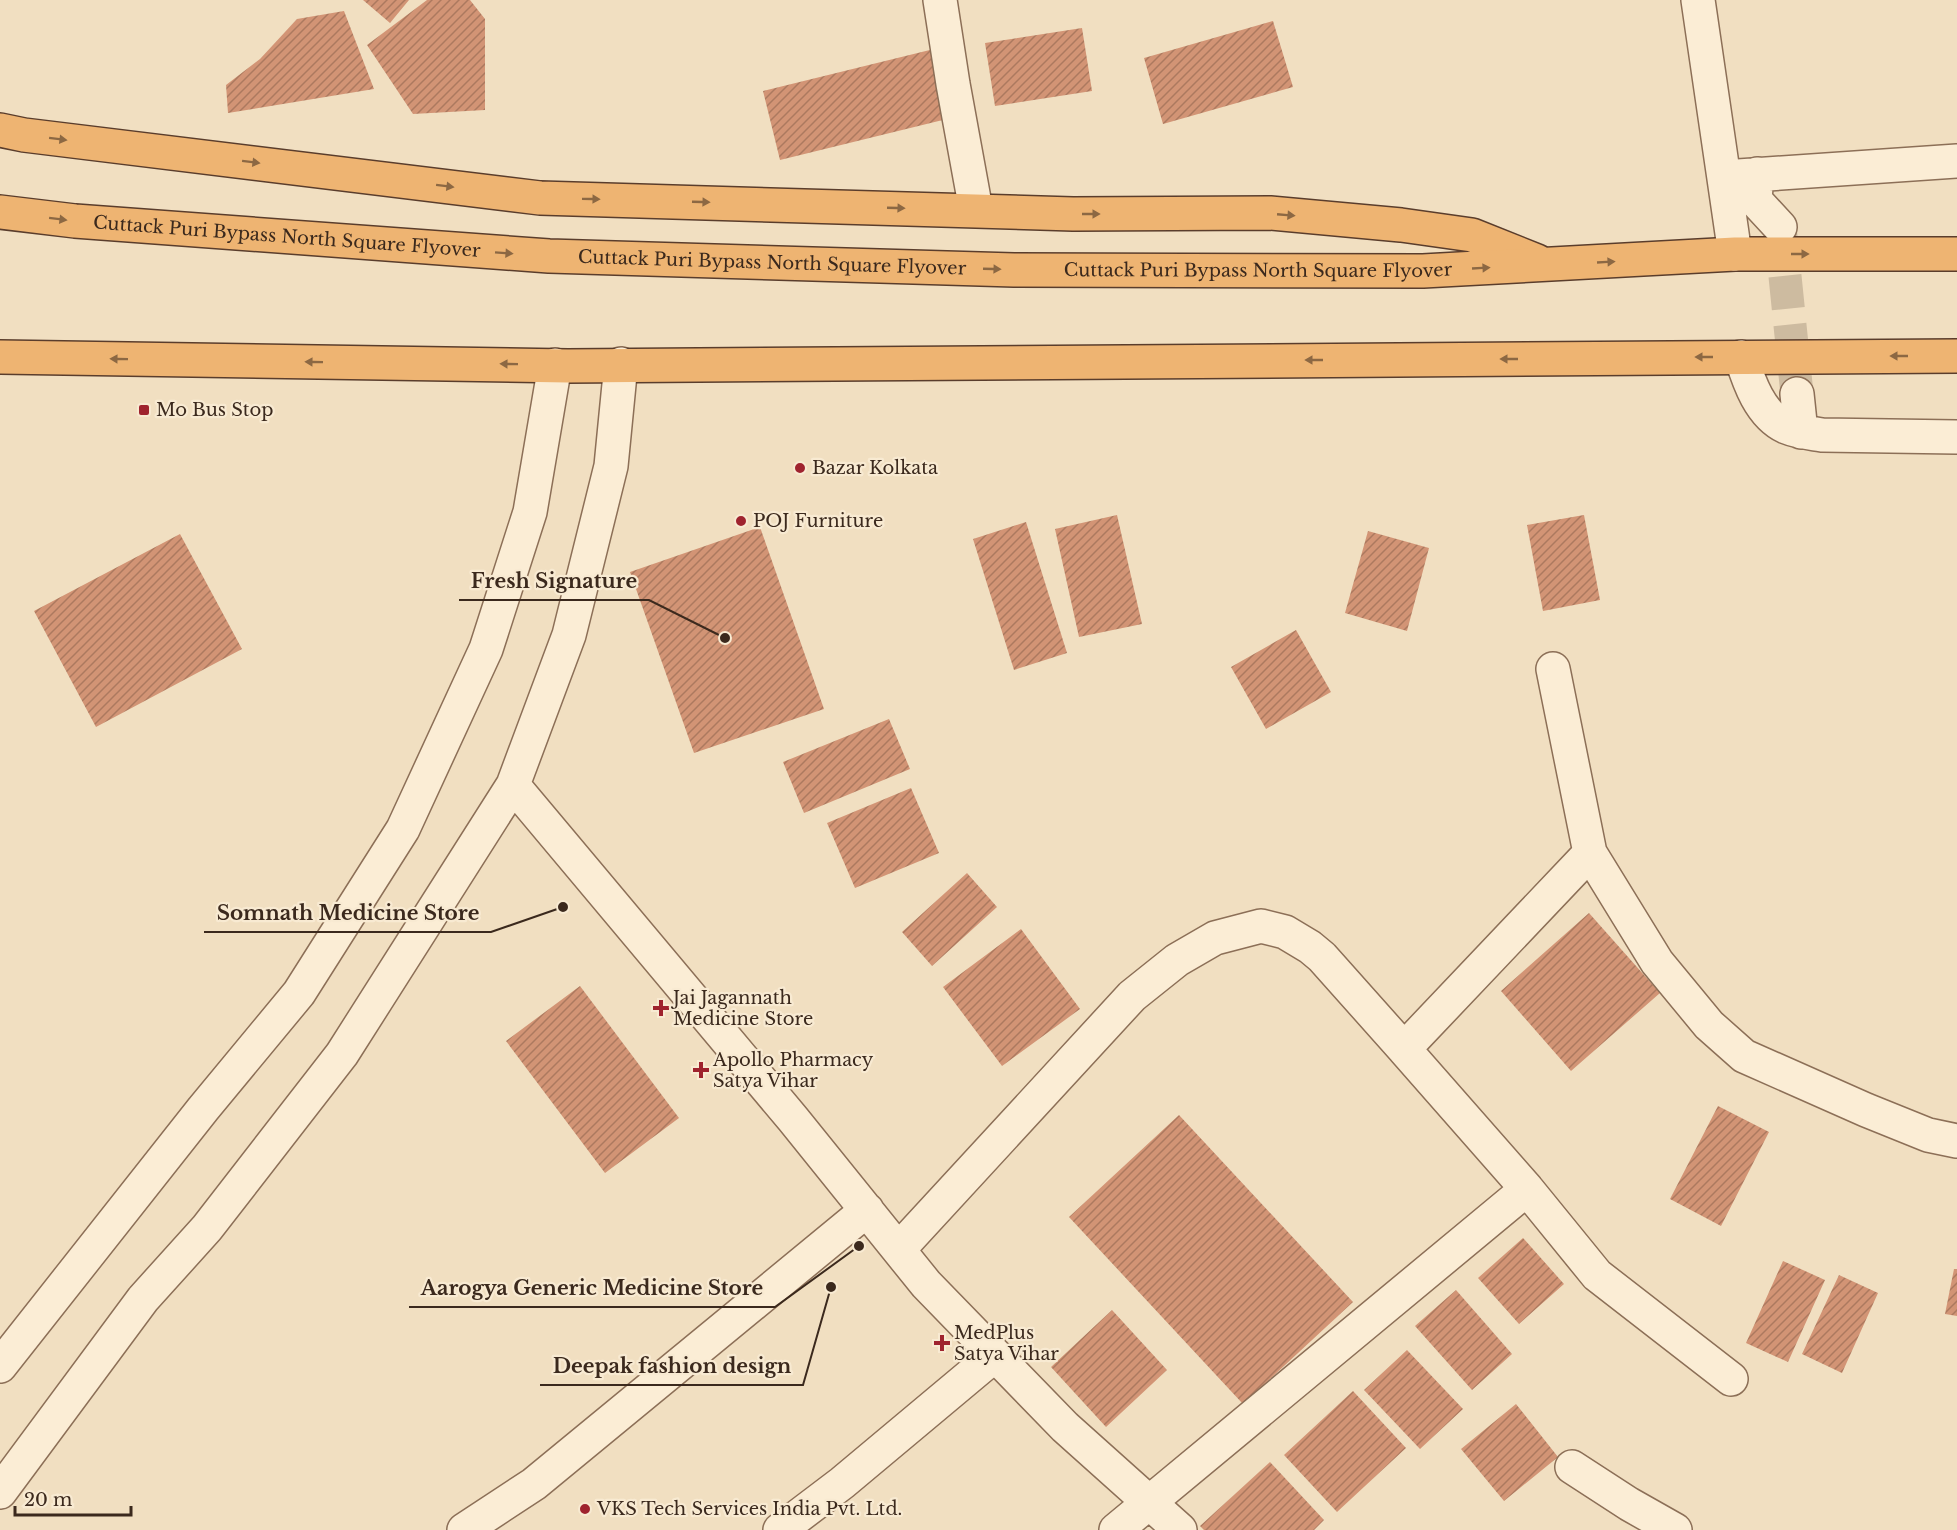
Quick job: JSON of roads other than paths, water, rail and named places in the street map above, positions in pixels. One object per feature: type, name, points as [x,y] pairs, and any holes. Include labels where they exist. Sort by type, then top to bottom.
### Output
[{"type":"highway","points":[[0,130],[24,135],[540,198],[1073,214],[1270,213],[1401,225],[1472,235],[1547,265]]},
{"type":"highway","name":"Cuttack Puri Bypass North Square Flyover","points":[[0,212],[75,221],[549,256],[1014,270],[1423,271],[1735,254],[1957,254]]},
{"type":"highway","points":[[0,357],[561,365],[1957,356]]},
{"type":"street","points":[[940,0],[952,84],[976,210]]},
{"type":"street","points":[[1698,0],[1735,254]]},
{"type":"street","points":[[1724,177],[1957,161]]},
{"type":"street","points":[[1757,174],[1755,200],[1780,227]]},
{"type":"street","points":[[1741,357],[1748,380],[1759,401],[1784,426],[1801,432],[1822,435],[1957,437]]},
{"type":"street","points":[[0,1492],[143,1299],[207,1228],[342,1054],[513,785],[569,635],[611,466],[615,364]]},
{"type":"street","points":[[0,1366],[203,1109],[299,993],[403,829],[486,649],[530,512],[561,365]]},
{"type":"street","points":[[1797,394],[1801,432]]},
{"type":"street","points":[[1553,669],[1590,853],[1657,963],[1710,1025],[1744,1056],[1816,1089],[1928,1135],[1957,1141]]},
{"type":"street","points":[[513,785],[793,1119],[926,1284],[1065,1427],[1180,1530]]},
{"type":"street","points":[[1404,1049],[1590,853]]},
{"type":"street","points":[[899,1249],[1132,996],[1177,960],[1215,938],[1261,926],[1285,932],[1322,957],[1527,1190],[1597,1275],[1731,1379]]},
{"type":"street","points":[[1116,1530],[1527,1190]]},
{"type":"street","points":[[465,1530],[534,1484],[867,1210]]},
{"type":"street","points":[[780,1530],[842,1483],[995,1355]]},
{"type":"street","points":[[1572,1467],[1629,1504],[1675,1530]]},
{"type":"tunnel","points":[[1780,227],[1797,394]]},
{"type":"place","name":"Mo Bus Stop","points":[[144,410]]},
{"type":"place","name":"Bazar Kolkata","points":[[800,468]]},
{"type":"place","name":"POJ Furniture","points":[[741,521]]},
{"type":"place","name":"Fresh Signature","points":[[725,638]]},
{"type":"place","name":"Somnath Medicine Store","points":[[563,907]]},
{"type":"place","name":"Jai Jagannath Medicine Store","points":[[661,1008]]},
{"type":"place","name":"Apollo Pharmacy Satya Vihar","points":[[701,1070]]},
{"type":"place","name":"Aarogya Generic Medicine Store","points":[[859,1246]]},
{"type":"place","name":"Deepak fashion design","points":[[831,1287]]},
{"type":"place","name":"MedPlus Satya Vihar","points":[[942,1343]]},
{"type":"place","name":"VKS Tech Services India Pvt. Ltd.","points":[[585,1509]]}]
